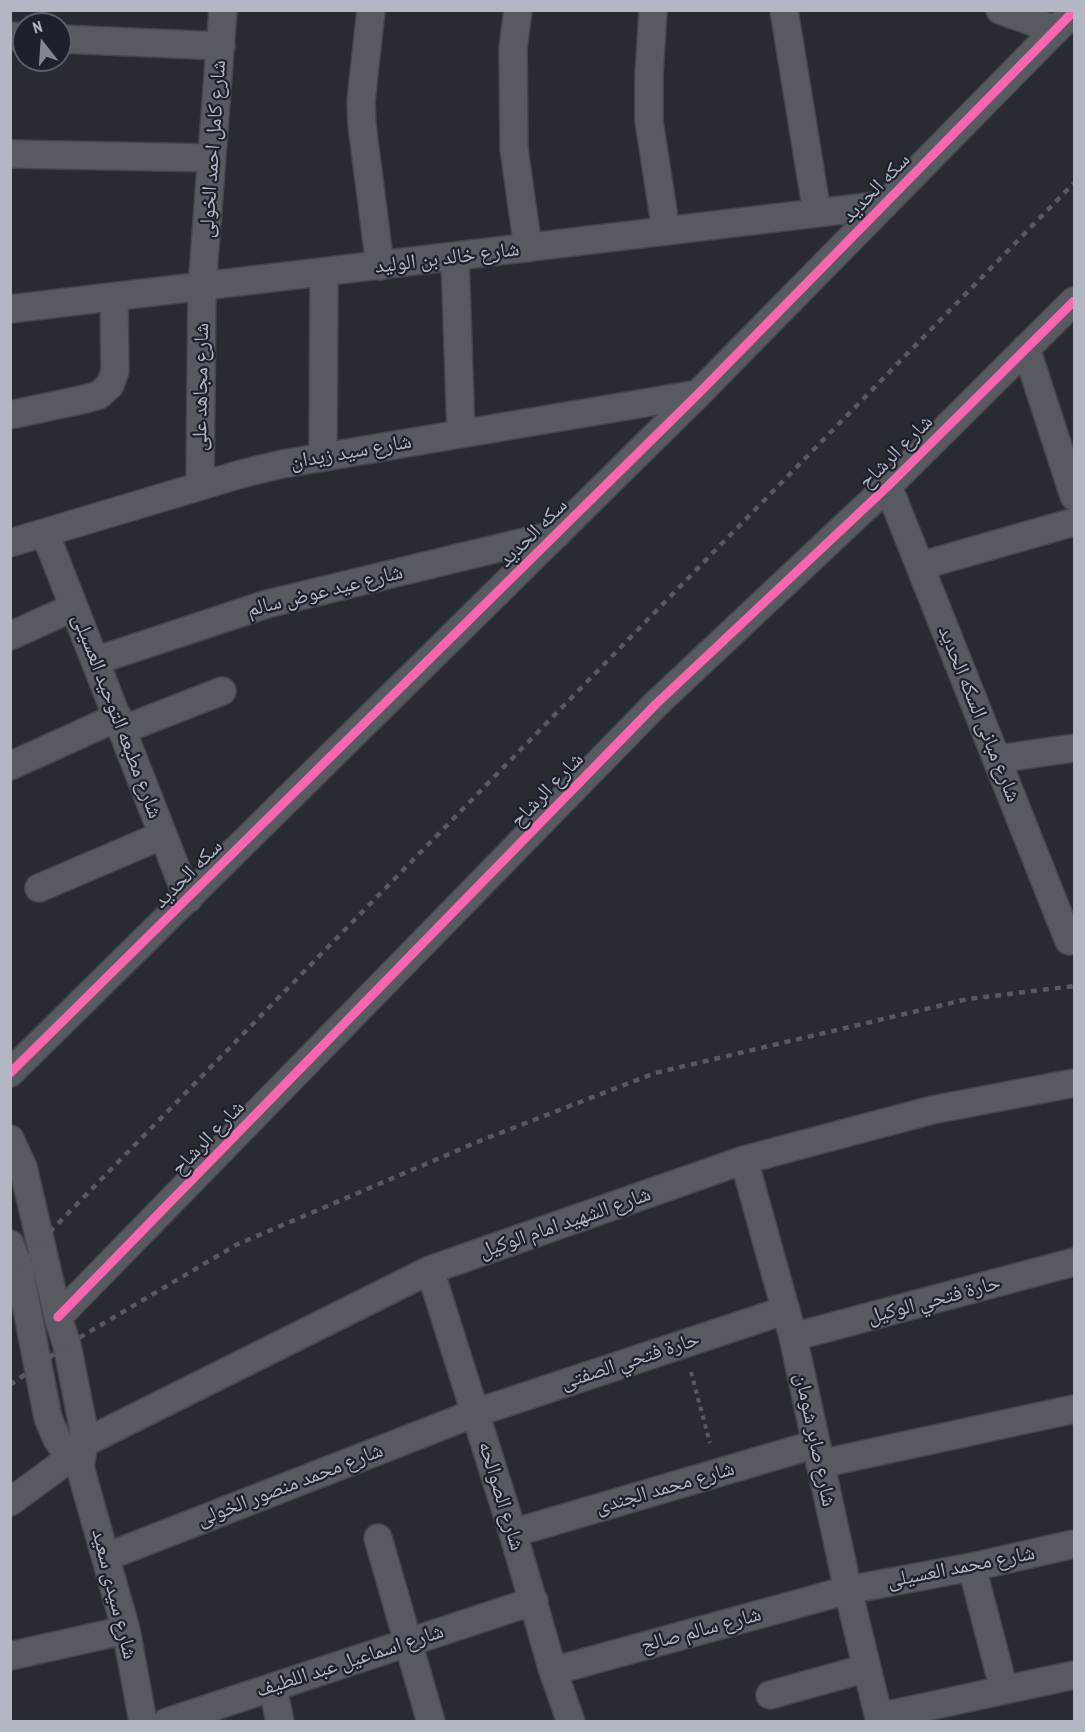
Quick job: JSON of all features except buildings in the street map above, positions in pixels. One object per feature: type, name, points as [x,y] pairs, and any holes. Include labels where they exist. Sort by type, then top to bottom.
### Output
[{"type":"street","name":"شارع كامل احمد الخولى","points":[[202,287],[223,10]]},
{"type":"street","points":[[371,10],[361,101],[380,266]]},
{"type":"street","points":[[518,10],[513,49],[514,149],[528,248]]},
{"type":"street","points":[[654,10],[649,75],[649,120],[666,231]]},
{"type":"street","points":[[784,10],[818,213]]},
{"type":"street","points":[[1000,10],[1068,22]]},
{"type":"street","name":"سكه الحديد","points":[[10,1073],[699,394],[1068,22]]},
{"type":"street","points":[[72,40],[221,46]]},
{"type":"street","points":[[10,154],[212,158]]},
{"type":"street","name":"شارع خالد بن الوليد","points":[[10,309],[884,205]]},
{"type":"street","points":[[455,257],[461,434]]},
{"type":"street","points":[[323,456],[324,273]]},
{"type":"street","name":"شارع مجاهد على","points":[[200,486],[202,287]]},
{"type":"street","points":[[10,415],[99,395],[110,385],[115,371],[114,298]]},
{"type":"street","name":"شارع الرشاح","points":[[58,1317],[656,704],[888,486],[1074,302]]},
{"type":"street","points":[[1026,348],[1074,496]]},
{"type":"street","name":"شارع سيد زيدان","points":[[10,543],[241,474],[323,456],[699,394]]},
{"type":"street","name":"شارع مبانى السكه الحديد","points":[[888,486],[1069,941]]},
{"type":"street","points":[[920,566],[1074,522]]},
{"type":"street","name":"شارع مطبعه التوحيد العسيلى","points":[[45,533],[188,899]]},
{"type":"street","name":"شارع عيد عوض سالم","points":[[95,661],[267,604],[557,534]]},
{"type":"street","points":[[10,636],[74,607]]},
{"type":"street","points":[[10,766],[120,724],[222,691]]},
{"type":"street","points":[[996,759],[1074,748]]},
{"type":"street","points":[[39,888],[163,835]]},
{"type":"street","name":"شارع الشهيد امام الوكيل","points":[[10,1502],[78,1456],[430,1270],[744,1160],[932,1110],[1074,1083]]},
{"type":"street","points":[[10,1139],[23,1167],[58,1317],[68,1345],[83,1426],[78,1456],[57,1439],[48,1418],[19,1268],[10,1244]]},
{"type":"street","name":"شارع صابر شومان","points":[[744,1160],[793,1337],[848,1590],[879,1719]]},
{"type":"street","points":[[10,1228],[33,1205]]},
{"type":"street","name":"حارة فتحي الوكيل","points":[[793,1337],[1074,1262]]},
{"type":"street","name":"شارع الصوالحه","points":[[430,1270],[534,1601],[553,1671],[571,1722]]},
{"type":"street","name":"حارة فتحي الصفتى","points":[[475,1413],[786,1310]]},
{"type":"street","name":"شارع محمد الجندى","points":[[513,1533],[718,1473],[1074,1409]]},
{"type":"street","name":"شارع محمد منصور الخولى","points":[[106,1557],[475,1413]]},
{"type":"street","name":"شارع سيدى سعيد","points":[[78,1456],[126,1630],[143,1722]]},
{"type":"street","points":[[378,1538],[431,1722]]},
{"type":"street","name":"شارع محمد العسيلى","points":[[848,1590],[972,1567],[1074,1544]]},
{"type":"street","points":[[972,1567],[1004,1690]]},
{"type":"street","name":"شارع سالم صالح","points":[[553,1671],[848,1590]]},
{"type":"street","name":"شارع اسماعيل عبد اللطيف","points":[[167,1722],[534,1601]]},
{"type":"street","points":[[10,1656],[126,1630]]},
{"type":"street","points":[[770,1695],[867,1668]]},
{"type":"street","points":[[879,1719],[1074,1675]]},
{"type":"street","points":[[273,1687],[280,1722]]},
{"type":"path","points":[[684,1344],[718,1473]]},
{"type":"railway","points":[[10,1277],[41,1241],[1074,183]]},
{"type":"railway","points":[[10,1385],[67,1345],[236,1245],[482,1140],[655,1073],[968,999],[1074,986]]},
{"type":"cycle path","points":[[10,1073],[698,394],[1074,11]]},
{"type":"cycle path","points":[[58,1317],[656,704],[888,486],[1074,301]]}]
